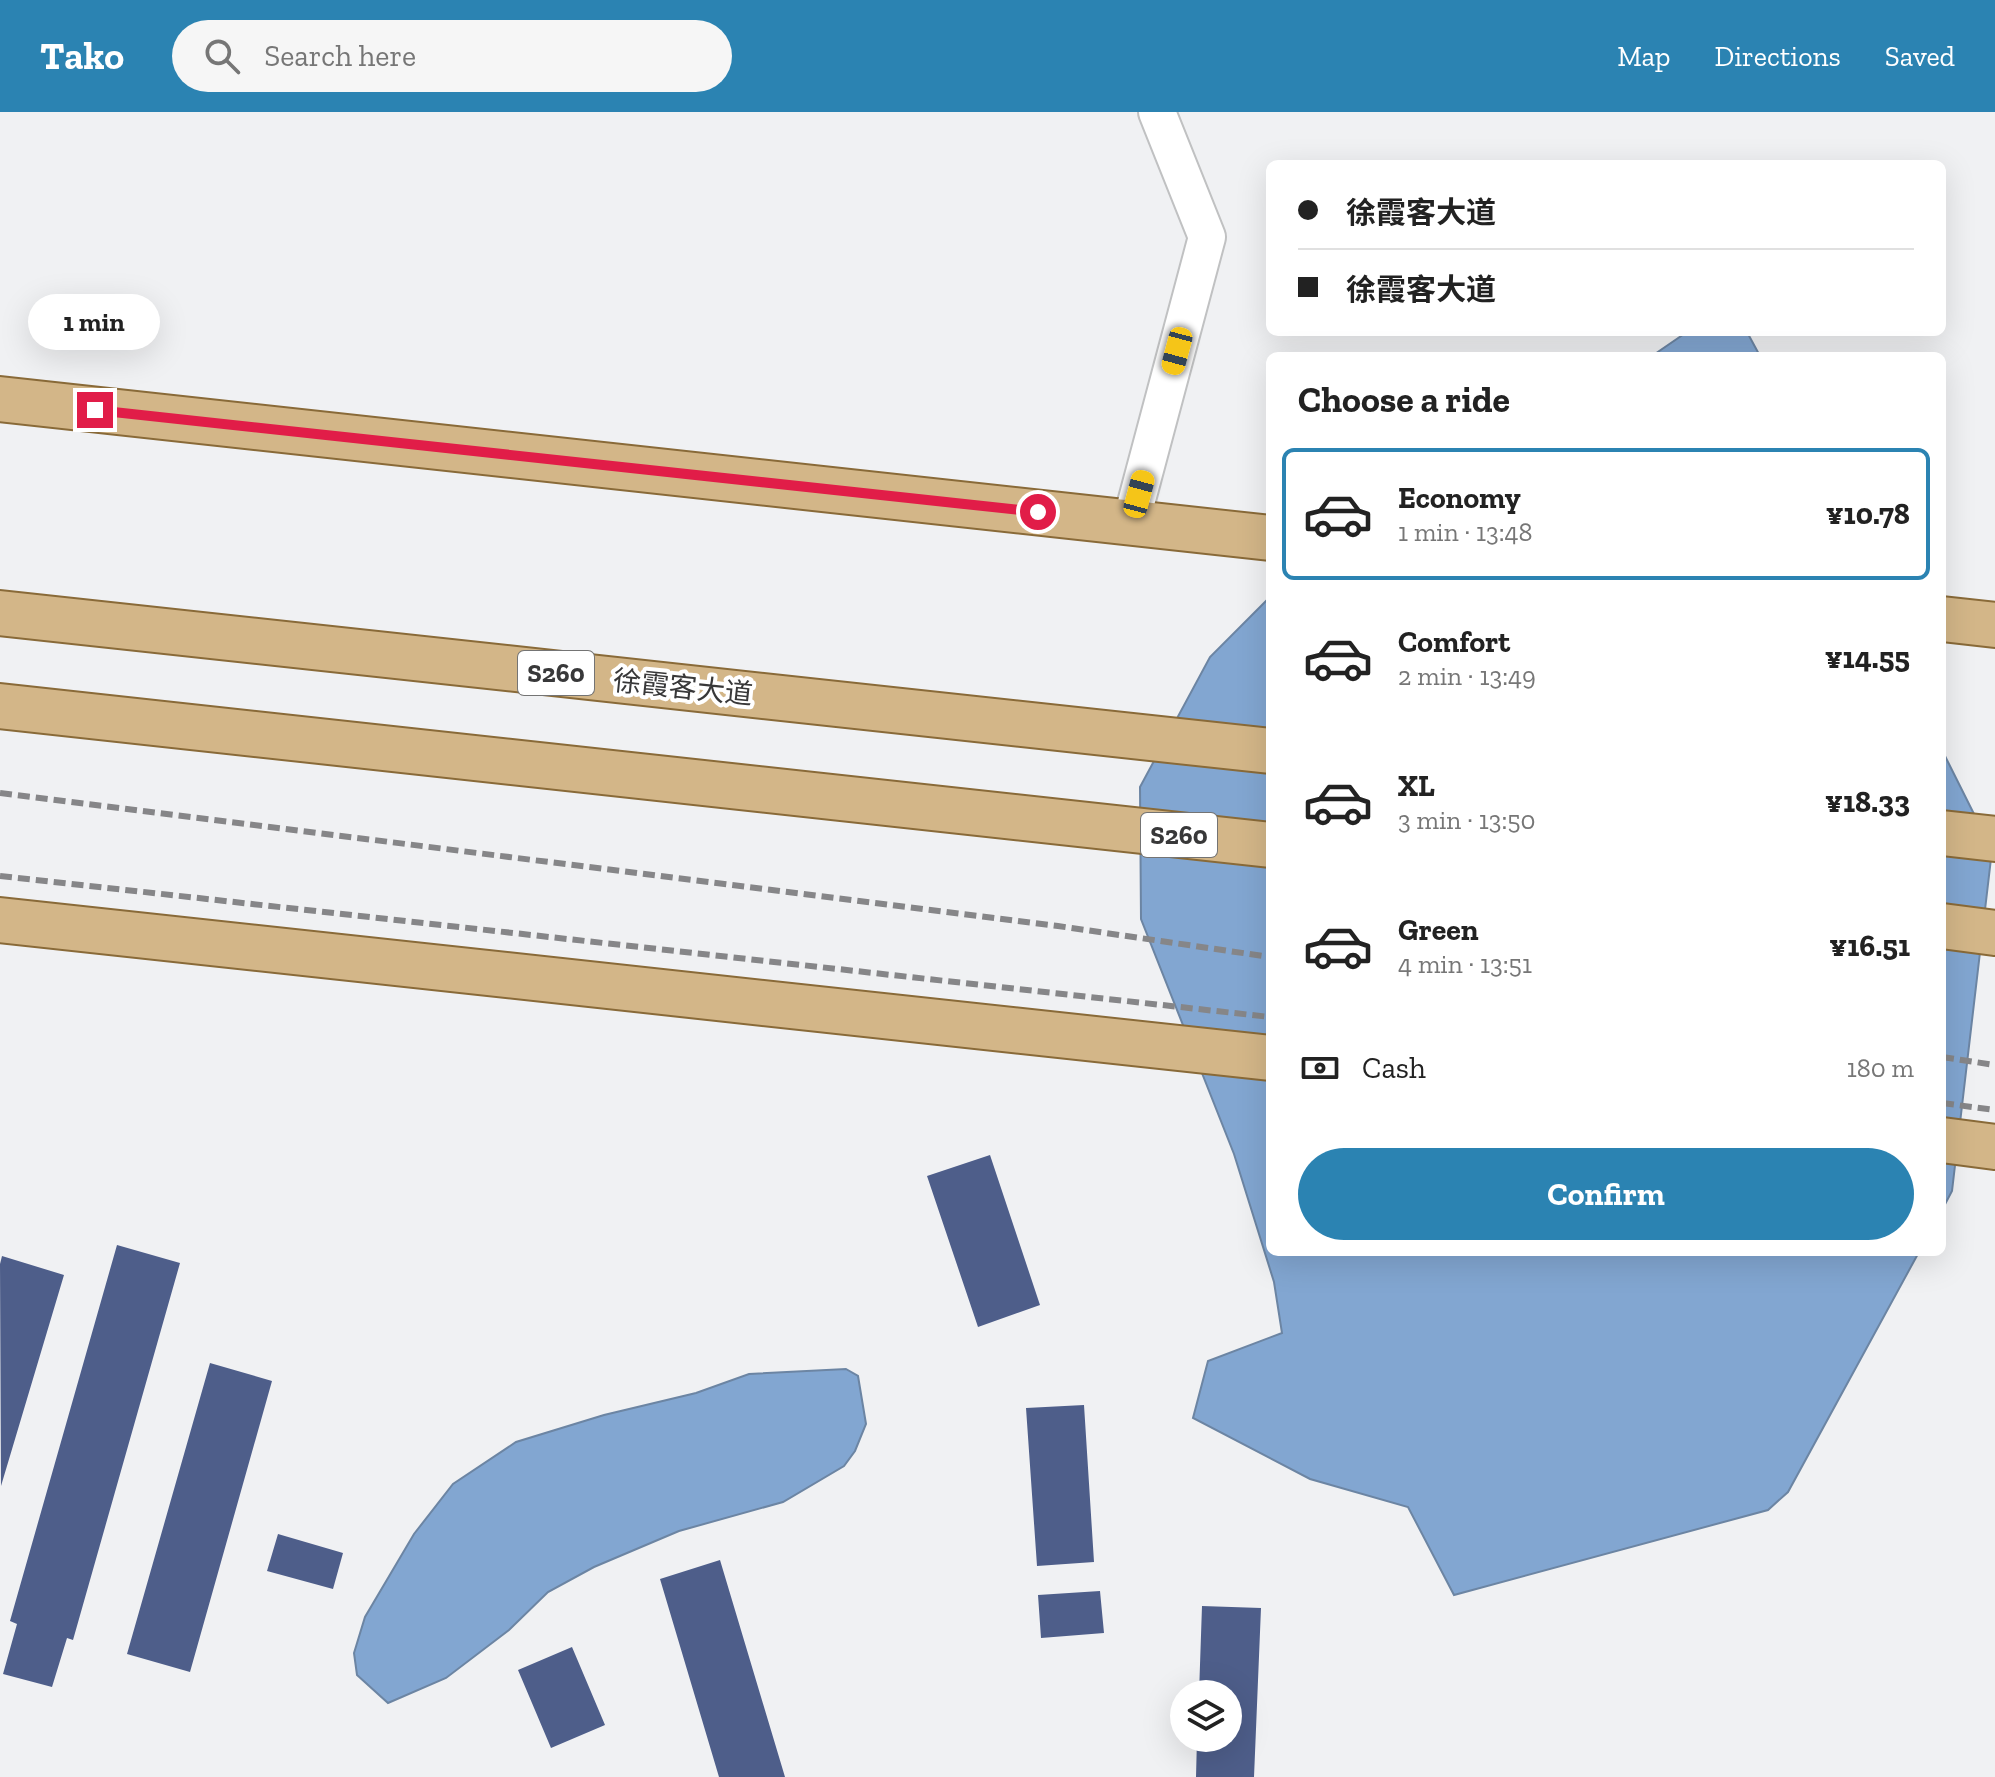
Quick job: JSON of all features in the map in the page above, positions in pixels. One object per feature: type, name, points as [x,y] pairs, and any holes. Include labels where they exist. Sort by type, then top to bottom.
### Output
[{"type":"main road","points":[[0,399],[1256,536]]},
{"type":"main road","name":"徐霞客大道","points":[[0,613],[1266,751]]},
{"type":"main road","name":"S260","points":[[0,706],[1266,845]]},
{"type":"main road","points":[[1946,833],[1995,839]]},
{"type":"main road","points":[[0,920],[1266,1058]]},
{"type":"main road","points":[[1946,927],[1995,933]]},
{"type":"main road","points":[[1946,1141],[1995,1147]]},
{"type":"street","points":[[1131,522],[1207,237],[1157,112]]},
{"type":"water","points":[[1681,336],[1749,336],[1758,352],[1658,352]]},
{"type":"water","points":[[1266,601],[1266,1256],[1917,1256],[1788,1492],[1768,1510],[1454,1595],[1408,1507],[1310,1479],[1193,1418],[1208,1361],[1282,1333],[1274,1282],[1234,1154],[1141,919],[1140,787],[1210,657]]},
{"type":"water","points":[[1946,758],[1992,850],[1952,1191],[1946,1202]]},
{"type":"water","points":[[846,1369],[858,1376],[866,1424],[855,1451],[844,1466],[783,1502],[679,1531],[594,1567],[548,1592],[509,1630],[446,1678],[388,1703],[357,1675],[354,1653],[365,1617],[414,1534],[453,1484],[516,1442],[604,1415],[696,1393],[749,1374]]},
{"type":"building","points":[[990,1155],[1040,1305],[978,1327],[927,1176]]},
{"type":"building","points":[[117,1245],[180,1263],[73,1640],[67,1638],[52,1687],[3,1674],[17,1624],[10,1621]]},
{"type":"building","points":[[2,1256],[64,1275],[1,1486],[0,1264]]},
{"type":"building","points":[[210,1363],[272,1381],[190,1672],[127,1654]]},
{"type":"building","points":[[1084,1405],[1094,1562],[1037,1566],[1026,1408]]},
{"type":"building","points":[[278,1534],[343,1553],[333,1589],[267,1571]]},
{"type":"building","points":[[720,1560],[785,1777],[719,1777],[660,1579]]},
{"type":"building","points":[[1100,1591],[1104,1633],[1041,1638],[1038,1595]]},
{"type":"building","points":[[1202,1606],[1261,1608],[1254,1777],[1196,1777],[1197,1752],[1242,1752],[1242,1680],[1199,1680]]},
{"type":"building","points":[[572,1647],[605,1725],[551,1748],[518,1670]]},
{"type":"railway","points":[[0,793],[1058,926],[1266,956]]},
{"type":"railway","points":[[0,876],[1266,1017]]},
{"type":"railway","points":[[1946,1058],[1995,1065]]},
{"type":"railway","points":[[1946,1104],[1995,1110]]},
{"type":"route","points":[[95,410],[1038,512]]}]
